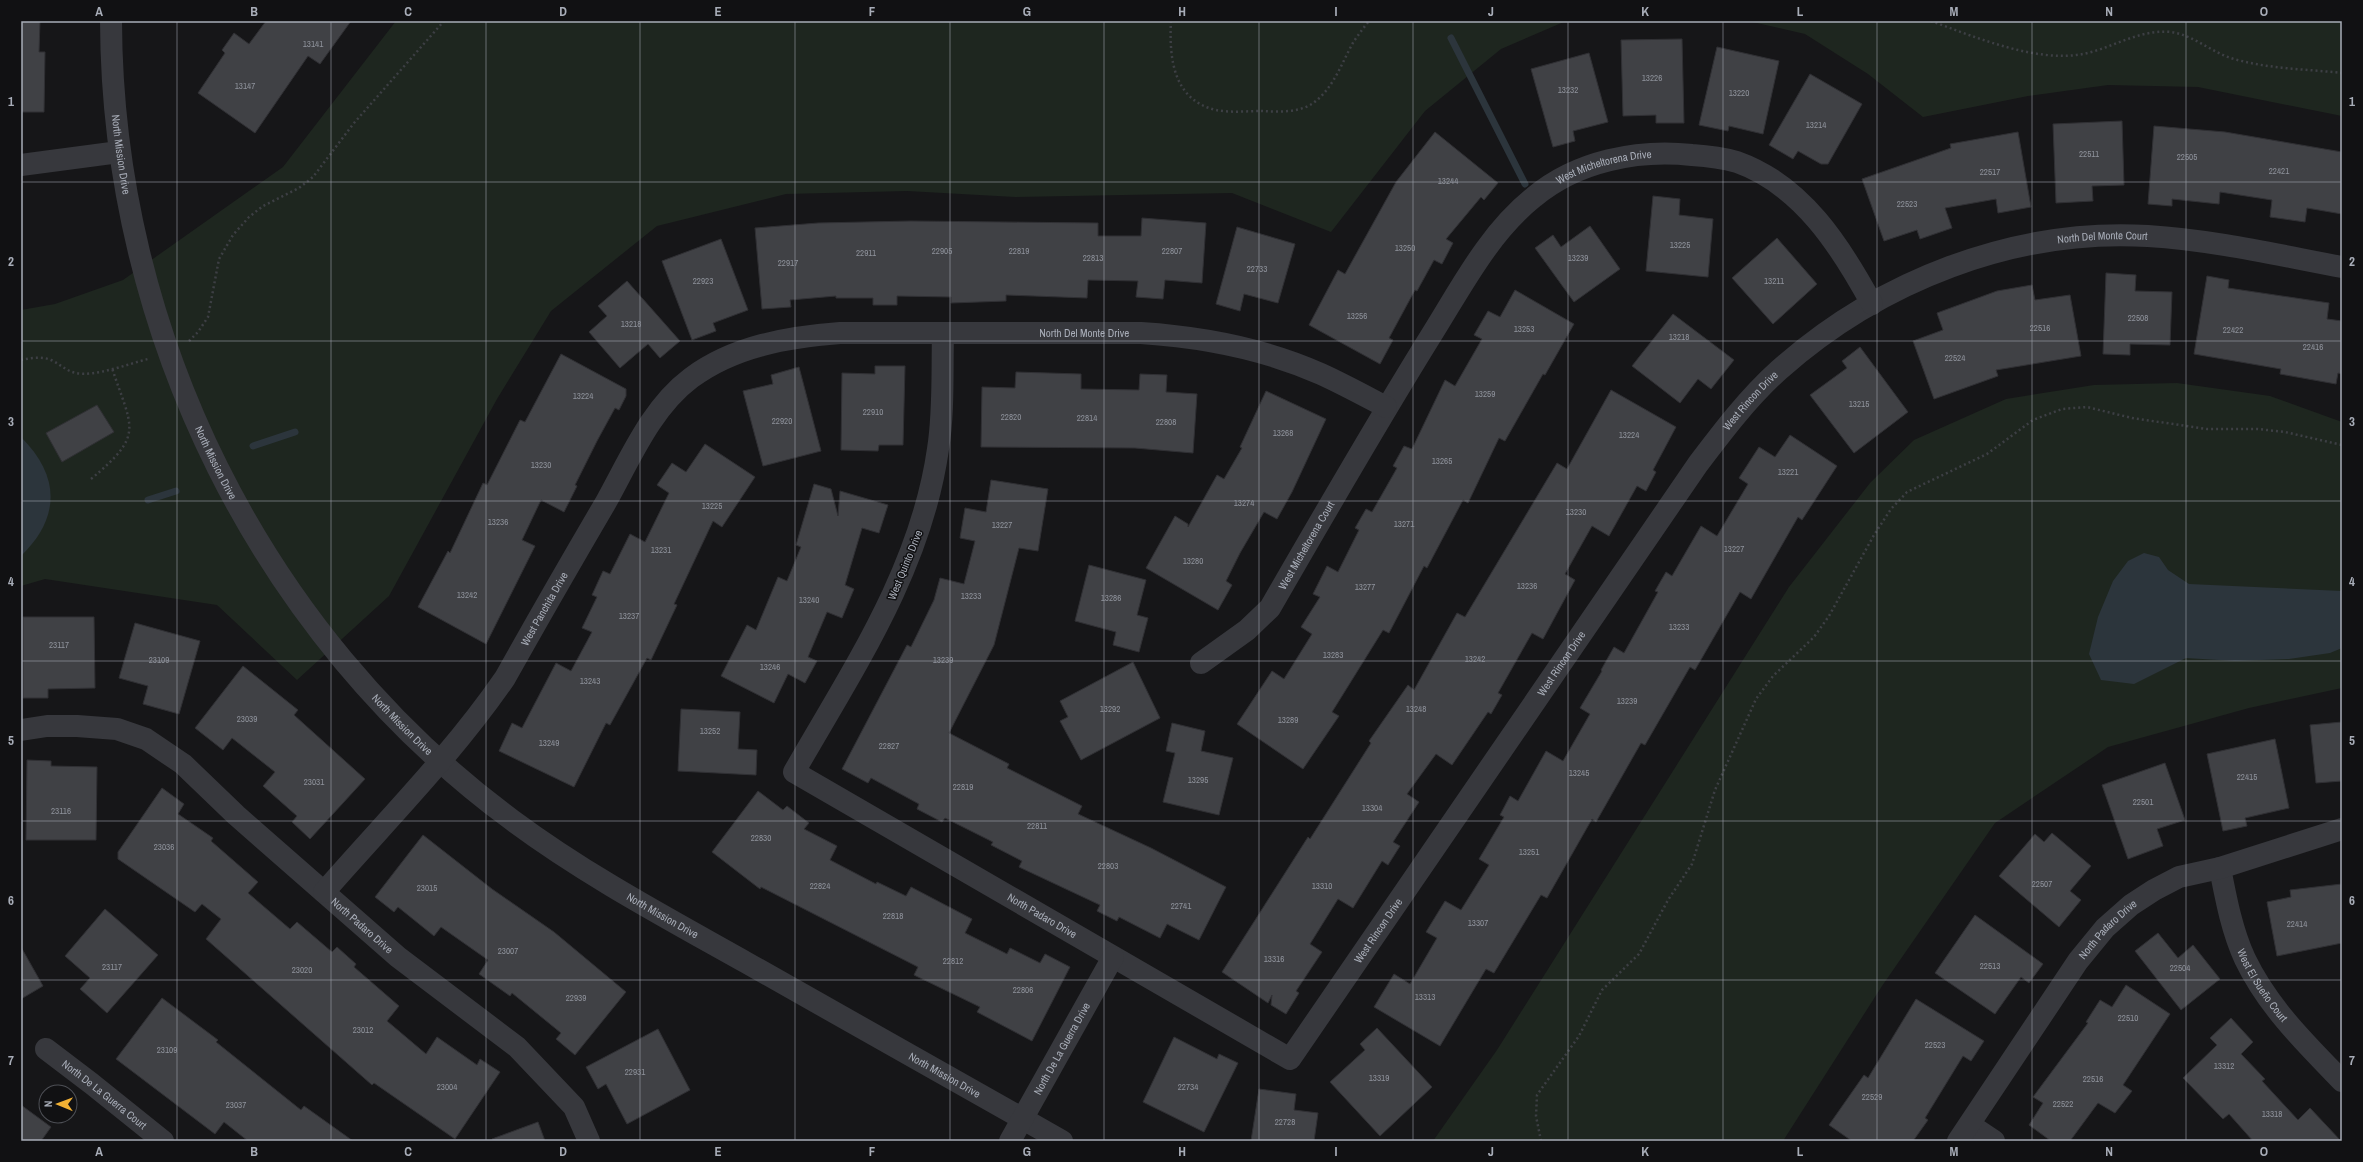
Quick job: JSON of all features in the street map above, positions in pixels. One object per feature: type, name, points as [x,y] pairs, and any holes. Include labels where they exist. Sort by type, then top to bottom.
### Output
[{"type":"street","name":"North Mission Drive","points":[[111,21],[113,90],[119,152],[146,282],[175,375],[229,490],[255,537],[314,626],[350,671],[440,761],[511,819],[569,860],[643,905],[1062,1141]]},
{"type":"street","points":[[21,165],[119,152]]},
{"type":"street","name":"West Micheltorena Drive","points":[[1386,407],[1484,250],[1510,220],[1534,196],[1563,177],[1590,166],[1616,159],[1648,153],[1708,156],[1737,162],[1767,177],[1790,193],[1830,234],[1851,266],[1872,304]]},
{"type":"street","name":"North Del Monte Court","points":[[1872,304],[1898,290],[1970,260],[1996,251],[2075,237],[2148,236],[2191,240],[2342,267]]},
{"type":"street","name":"West Rincon Drive","points":[[1290,1059],[1694,470],[1724,430],[1752,397],[1778,371],[1830,330],[1872,304]]},
{"type":"street","name":"North Del Monte Drive","points":[[769,343],[801,336],[840,333],[1141,333],[1183,336],[1250,350],[1284,360],[1320,374],[1386,407]]},
{"type":"street","name":"West Quinto Drive","points":[[794,772],[887,608],[917,538],[927,505],[939,448],[943,334]]},
{"type":"street","name":"West Panchita Drive","points":[[324,892],[440,761],[487,703],[505,678],[616,485],[636,444],[670,397],[691,378],[726,357],[769,343]]},
{"type":"street","name":"West Micheltorena Court","points":[[1201,663],[1247,630],[1270,608],[1386,407]]},
{"type":"street","name":"North Padaro Drive","points":[[21,730],[47,726],[77,726],[116,729],[146,739],[183,764],[236,815],[398,957],[517,1047],[574,1107],[588,1141]]},
{"type":"street","name":"North Padaro Drive","points":[[794,772],[1290,1059]]},
{"type":"street","name":"North Padaro Drive","points":[[1964,1133],[2078,961],[2105,928],[2131,905],[2154,890],[2179,877],[2220,868],[2342,829]]},
{"type":"street","name":"West El Sueño Court","points":[[2220,868],[2232,922],[2245,959],[2263,991],[2295,1034],[2342,1081]]},
{"type":"street","name":"North De La Guerra Drive","points":[[1010,1141],[1113,957]]},
{"type":"street","name":"North De La Guerra Court","points":[[46,1049],[162,1141]]},
{"type":"street","points":[[1964,1133],[1994,1141]]},
{"type":"path","points":[[188,342],[198,332],[208,317],[219,259],[233,235],[249,217],[263,206],[299,188],[313,177],[354,123],[444,21]]},
{"type":"path","points":[[1171,21],[1170,44],[1173,67],[1180,83],[1200,104],[1217,110],[1282,112],[1293,111],[1317,101],[1328,87],[1355,40],[1369,21]]},
{"type":"path","points":[[1931,21],[2010,48],[2049,54],[2082,54],[2134,36],[2152,32],[2172,32],[2186,36],[2232,59],[2264,66],[2342,72]]},
{"type":"path","points":[[21,360],[42,358],[52,360],[64,369],[77,373],[93,372],[112,368],[148,358]]},
{"type":"path","points":[[91,479],[123,449],[130,431],[128,417],[112,368]]},
{"type":"path","points":[[1541,1141],[1536,1116],[1537,1094],[1579,1036],[1602,990],[1639,954],[1668,900],[1692,864],[1700,846],[1715,790],[1756,699],[1773,676],[1814,637],[1829,616],[1858,567],[1874,535],[1891,509],[1907,492],[1987,454],[2033,420],[2062,409],[2087,407],[2132,418],[2182,426],[2278,431],[2342,445]]},
{"type":"shaded area","points":[[396,21],[1566,21],[1501,49],[1425,111],[1331,232],[1232,193],[1015,197],[907,191],[786,194],[657,226],[551,311],[497,399],[389,596],[297,680],[217,605],[45,579],[21,586],[21,310],[55,304],[123,280],[283,167]]},
{"type":"shaded area","points":[[1748,21],[2342,21],[2342,116],[2198,87],[2108,85],[2028,96],[1923,117],[1868,74],[1805,34]]},
{"type":"shaded area","points":[[2177,383],[2270,396],[2342,422],[2342,688],[2249,708],[2108,747],[1995,823],[1882,986],[1783,1141],[1433,1141],[1497,1050],[1789,587],[1870,483],[1914,440],[2006,399],[2094,385]]},
{"type":"shaded area","points":[[21,437],[34,452],[43,467],[49,482],[51,496],[49,511],[43,526],[34,541],[21,556]]},
{"type":"shaded area","points":[[2144,553],[2159,557],[2168,570],[2189,584],[2342,591],[2342,648],[2330,653],[2289,659],[2235,661],[2186,658],[2134,684],[2101,680],[2089,654],[2098,617],[2113,581],[2128,561]]},
{"type":"building","points":[[21,21],[40,21],[39,52],[45,52],[44,112],[21,112]]},
{"type":"building","points":[[266,21],[351,21],[320,64],[308,56],[255,133],[198,93],[225,53],[222,50],[234,33],[249,44]]},
{"type":"building","points":[[1682,39],[1684,123],[1656,123],[1656,115],[1623,116],[1621,40]]},
{"type":"building","points":[[1717,47],[1779,61],[1763,134],[1729,126],[1728,131],[1699,125]]},
{"type":"building","points":[[1589,53],[1608,122],[1573,131],[1575,141],[1553,147],[1531,69]]},
{"type":"building","points":[[1810,74],[1862,104],[1828,164],[1821,164],[1798,151],[1793,159],[1769,145]]},
{"type":"building","points":[[2122,121],[2124,185],[2092,186],[2093,201],[2056,203],[2053,124]]},
{"type":"building","points":[[2154,126],[2225,132],[2342,152],[2342,214],[2307,208],[2305,222],[2270,217],[2272,200],[2220,192],[2219,204],[2172,199],[2172,206],[2148,204]]},
{"type":"building","points":[[1435,132],[1498,183],[1484,200],[1481,197],[1446,239],[1453,243],[1442,264],[1434,260],[1417,291],[1415,290],[1389,338],[1393,340],[1380,364],[1309,325],[1338,270],[1345,274],[1396,182]]},
{"type":"building","points":[[2018,132],[2031,207],[1998,213],[1996,199],[1945,208],[1952,228],[1920,239],[1917,230],[1884,241],[1862,179],[1951,148],[1950,144]]},
{"type":"building","points":[[1653,196],[1680,199],[1679,215],[1713,219],[1708,277],[1646,271]]},
{"type":"building","points":[[1142,218],[1206,223],[1202,283],[1165,280],[1163,299],[1136,297],[1138,281],[1088,280],[1087,298],[1006,295],[1006,301],[951,303],[951,297],[897,296],[897,305],[873,305],[873,298],[836,298],[836,296],[790,300],[791,307],[762,309],[755,228],[818,223],[911,221],[1098,223],[1098,236],[1141,236]]},
{"type":"building","points":[[1590,226],[1620,269],[1574,302],[1535,248],[1553,235],[1561,247]]},
{"type":"building","points":[[1237,227],[1295,244],[1278,303],[1244,294],[1240,311],[1216,304]]},
{"type":"building","points":[[1777,238],[1817,284],[1773,324],[1732,278]]},
{"type":"building","points":[[721,239],[748,310],[713,323],[716,331],[692,340],[662,261]]},
{"type":"building","points":[[2106,273],[2136,275],[2135,291],[2172,292],[2170,345],[2130,344],[2130,355],[2103,354]]},
{"type":"building","points":[[2207,276],[2229,280],[2228,288],[2329,303],[2327,319],[2342,321],[2342,374],[2338,373],[2336,384],[2280,374],[2281,369],[2194,354]]},
{"type":"building","points":[[627,281],[680,341],[660,358],[648,344],[620,368],[589,332],[607,316],[598,306]]},
{"type":"building","points":[[2032,285],[2035,300],[2070,295],[2081,356],[1996,370],[1998,376],[1934,399],[1913,341],[1943,330],[1937,313],[1997,291]]},
{"type":"building","points":[[1515,290],[1574,324],[1545,375],[1543,374],[1505,441],[1499,438],[1468,503],[1463,500],[1427,568],[1424,566],[1389,633],[1383,630],[1332,712],[1339,716],[1303,769],[1237,724],[1272,671],[1284,679],[1312,634],[1301,627],[1320,597],[1313,594],[1327,566],[1338,572],[1359,530],[1355,528],[1366,509],[1372,512],[1397,468],[1393,466],[1404,446],[1412,449],[1445,380],[1455,386],[1482,339],[1474,335],[1488,311],[1500,317]]},
{"type":"building","points":[[1673,314],[1734,360],[1711,389],[1698,379],[1680,403],[1632,366]]},
{"type":"building","points":[[1860,347],[1908,412],[1854,453],[1810,395],[1847,368],[1842,361]]},
{"type":"building","points":[[561,354],[626,389],[626,396],[619,410],[615,408],[597,441],[575,485],[577,486],[564,512],[541,500],[522,540],[535,546],[486,644],[418,607],[448,551],[450,553],[483,483],[487,485],[520,420],[525,422]]},
{"type":"building","points":[[875,366],[905,366],[903,445],[879,445],[878,451],[841,450],[842,373],[875,374]]},
{"type":"building","points":[[799,367],[821,451],[763,466],[743,391],[773,384],[771,375]]},
{"type":"building","points":[[1016,372],[1081,374],[1081,389],[1139,390],[1140,374],[1167,375],[1166,392],[1197,394],[1193,453],[1135,448],[981,447],[982,387],[1015,388]]},
{"type":"building","points":[[1611,390],[1676,427],[1653,470],[1656,472],[1646,491],[1637,486],[1609,536],[1592,526],[1565,574],[1575,580],[1543,639],[1532,633],[1498,693],[1502,695],[1491,714],[1488,712],[1452,765],[1436,754],[1407,794],[1419,802],[1393,842],[1400,846],[1388,865],[1382,861],[1353,908],[1338,899],[1310,944],[1322,952],[1296,991],[1299,993],[1286,1014],[1271,1005],[1272,995],[1268,1003],[1222,972],[1308,837],[1310,839],[1371,743],[1369,741],[1408,685],[1414,690],[1457,613],[1465,617],[1557,463],[1567,469]]},
{"type":"building","points":[[1266,391],[1326,419],[1292,492],[1277,519],[1264,512],[1240,553],[1226,581],[1232,585],[1218,610],[1146,568],[1175,516],[1188,524],[1188,527],[1217,475],[1224,479],[1242,448],[1240,447]]},
{"type":"building","points":[[97,405],[114,432],[62,462],[46,433]]},
{"type":"building","points":[[1790,435],[1837,466],[1802,520],[1798,517],[1751,599],[1740,592],[1695,670],[1690,667],[1645,745],[1641,743],[1596,822],[1592,819],[1547,898],[1541,895],[1494,973],[1486,969],[1440,1046],[1374,1007],[1394,974],[1410,984],[1437,938],[1426,932],[1445,901],[1461,910],[1489,865],[1479,859],[1504,817],[1500,815],[1510,796],[1518,801],[1546,751],[1563,761],[1590,714],[1580,708],[1602,671],[1601,670],[1614,647],[1624,653],[1658,592],[1655,591],[1666,572],[1672,576],[1701,526],[1717,536],[1748,484],[1739,478],[1759,447],[1775,457]]},
{"type":"building","points":[[705,444],[755,477],[722,527],[713,521],[674,604],[677,605],[651,660],[647,658],[610,725],[606,723],[574,787],[499,751],[512,723],[522,728],[556,663],[571,671],[592,632],[582,628],[597,597],[592,595],[603,571],[610,574],[630,534],[645,542],[669,493],[657,485],[672,463],[686,472]]},
{"type":"building","points":[[991,480],[1048,489],[1038,551],[1019,548],[994,645],[949,733],[1009,764],[1007,768],[1082,806],[1078,814],[1151,848],[1226,887],[1199,940],[1167,924],[1160,938],[1119,917],[1117,921],[1097,911],[1100,905],[1019,867],[1022,861],[991,845],[993,842],[945,818],[942,822],[917,809],[919,804],[871,778],[868,783],[842,769],[907,645],[911,647],[934,600],[940,578],[964,584],[975,541],[960,538],[965,508],[986,512]]},
{"type":"building","points":[[814,484],[831,489],[838,516],[840,491],[888,505],[879,533],[862,528],[845,585],[854,589],[842,618],[827,612],[808,657],[817,661],[805,683],[788,674],[774,703],[721,676],[747,625],[756,630],[778,577],[787,581],[801,547],[796,545]]},
{"type":"building","points":[[1089,565],[1146,580],[1137,615],[1148,618],[1139,652],[1113,645],[1116,632],[1075,621]]},
{"type":"building","points":[[23,617],[94,617],[95,688],[48,689],[48,698],[23,698]]},
{"type":"building","points":[[135,623],[200,641],[179,714],[143,704],[148,686],[119,678]]},
{"type":"building","points":[[1133,662],[1160,718],[1081,760],[1060,721],[1068,717],[1060,701]]},
{"type":"building","points":[[243,666],[298,710],[294,715],[365,779],[310,839],[292,822],[297,816],[263,786],[275,772],[232,738],[223,750],[195,728]]},
{"type":"building","points":[[681,709],[740,712],[738,749],[757,750],[756,775],[678,771]]},
{"type":"building","points":[[2342,722],[2342,781],[2316,783],[2310,725]]},
{"type":"building","points":[[1172,723],[1205,731],[1201,751],[1233,758],[1219,815],[1163,802],[1175,753],[1166,751]]},
{"type":"building","points":[[2275,739],[2289,808],[2245,818],[2247,826],[2223,831],[2207,754]]},
{"type":"building","points":[[27,760],[51,761],[51,766],[97,767],[96,840],[26,840]]},
{"type":"building","points":[[2165,763],[2185,820],[2157,829],[2163,846],[2128,859],[2102,785]]},
{"type":"building","points":[[162,788],[184,804],[178,814],[213,838],[211,841],[258,882],[248,893],[290,929],[297,922],[332,952],[337,947],[356,964],[354,967],[399,1006],[387,1021],[426,1054],[437,1037],[477,1065],[480,1059],[500,1072],[455,1139],[374,1083],[372,1085],[206,939],[221,919],[202,904],[195,912],[118,859],[118,852]]},
{"type":"building","points":[[758,791],[783,810],[787,806],[809,823],[804,829],[837,846],[830,860],[876,884],[877,882],[906,896],[911,887],[972,919],[965,933],[1007,954],[1010,948],[1040,963],[1045,954],[1070,967],[1032,1041],[977,1012],[980,1007],[914,975],[918,967],[761,887],[760,889],[712,852]]},
{"type":"building","points":[[2052,833],[2091,866],[2070,891],[2081,900],[2059,927],[1999,876],[2035,834],[2044,842]]},
{"type":"building","points":[[423,835],[492,889],[554,932],[626,992],[575,1055],[556,1039],[561,1033],[512,993],[510,996],[479,974],[488,960],[441,927],[434,936],[398,907],[394,912],[375,897]]},
{"type":"building","points":[[2342,884],[2342,943],[2277,956],[2267,902],[2291,897],[2290,890]]},
{"type":"building","points":[[105,909],[158,955],[107,1013],[80,989],[90,978],[65,956]]},
{"type":"building","points":[[1975,915],[2043,964],[2029,983],[2021,977],[1995,1014],[1935,973]]},
{"type":"building","points":[[2158,933],[2178,958],[2193,945],[2220,979],[2181,1010],[2135,951]]},
{"type":"building","points":[[21,947],[43,986],[21,999]]},
{"type":"building","points":[[2126,985],[2170,1014],[2123,1085],[2132,1091],[2115,1113],[2098,1103],[2070,1141],[2051,1141],[2029,1125],[2043,1103],[2033,1097],[2088,1023],[2086,1022],[2100,1000],[2112,1007]]},
{"type":"building","points":[[162,998],[218,1040],[216,1042],[301,1110],[304,1106],[353,1141],[248,1141],[224,1122],[215,1134],[116,1059]]},
{"type":"building","points":[[1916,999],[1984,1041],[1971,1061],[1963,1056],[1925,1118],[1928,1120],[1913,1141],[1852,1141],[1829,1125],[1864,1075],[1868,1078]]},
{"type":"building","points":[[2231,1018],[2253,1042],[2241,1054],[2265,1079],[2262,1081],[2298,1120],[2310,1108],[2341,1141],[2253,1141],[2229,1114],[2223,1119],[2183,1078],[2217,1045],[2210,1038]]},
{"type":"building","points":[[1377,1028],[1432,1087],[1380,1136],[1330,1082],[1365,1050],[1360,1044]]},
{"type":"building","points":[[658,1029],[690,1090],[627,1124],[606,1084],[598,1089],[586,1067]]},
{"type":"building","points":[[1174,1037],[1217,1059],[1219,1054],[1238,1063],[1204,1132],[1143,1102]]},
{"type":"building","points":[[1259,1089],[1296,1094],[1294,1110],[1318,1113],[1314,1141],[1251,1141]]},
{"type":"building","points":[[21,1105],[38,1117],[38,1124],[47,1124],[51,1127],[41,1141],[21,1141]]},
{"type":"building","points":[[538,1122],[545,1141],[493,1141],[492,1139]]},
{"type":"waterway","points":[[1451,38],[1525,184]]},
{"type":"waterway","points":[[253,446],[295,432]]},
{"type":"waterway","points":[[148,500],[176,491]]}]
